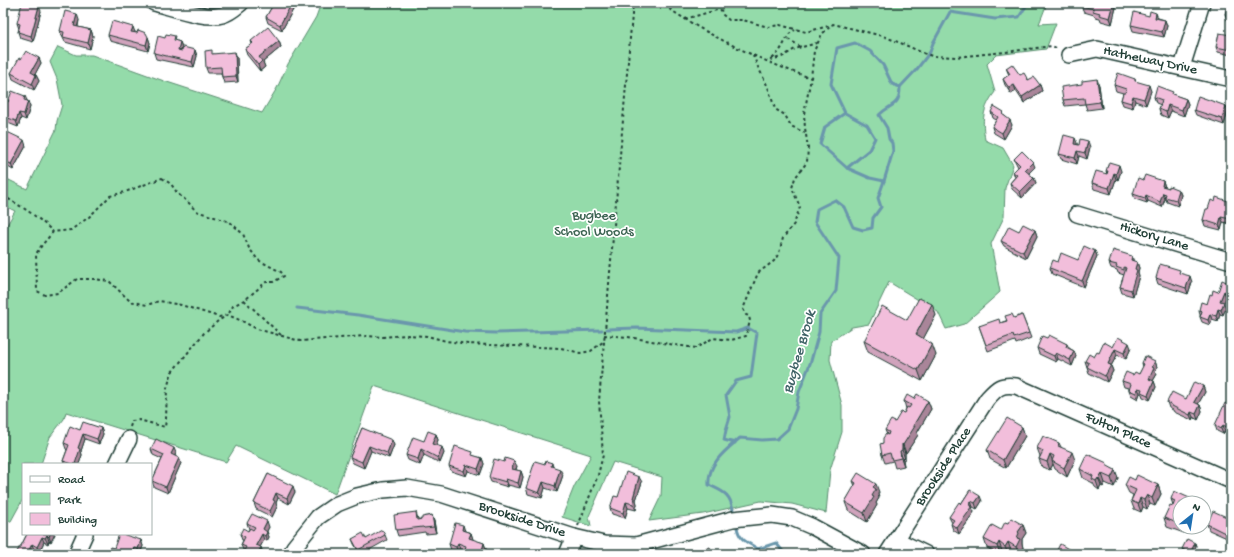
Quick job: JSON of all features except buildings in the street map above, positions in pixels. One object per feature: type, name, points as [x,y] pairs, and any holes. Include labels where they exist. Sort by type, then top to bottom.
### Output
[{"type":"street","points":[[154,3],[201,15],[215,16],[228,13],[241,3]]},
{"type":"street","points":[[1182,68],[1202,3]]},
{"type":"street","name":"Hatheway Drive","points":[[1069,55],[1097,49],[1231,79]]},
{"type":"street","name":"Hickory Lane","points":[[1077,214],[1231,261]]},
{"type":"street","name":"Fulton Place","points":[[1004,385],[1016,386],[1231,481]]},
{"type":"street","name":"Brookside Place","points":[[887,554],[987,399],[995,390],[1004,385]]},
{"type":"street","points":[[117,463],[129,439]]},
{"type":"street","name":"Brookside Drive","points":[[291,554],[294,547],[318,517],[337,504],[357,496],[383,490],[407,488],[441,494],[574,537],[604,544],[636,545],[733,519],[772,515],[792,518],[813,527],[863,554]]},
{"type":"street","points":[[76,554],[85,535]]},
{"type":"street","points":[[567,554],[574,537]]},
{"type":"street","points":[[897,540],[926,554]]},
{"type":"path","points":[[574,537],[598,475],[603,455],[599,401],[633,3]]},
{"type":"path","points":[[659,3],[707,32],[753,55],[782,68],[811,78]]},
{"type":"path","points":[[684,19],[721,10],[723,15],[729,20],[743,20],[768,27],[780,25],[806,32],[833,24],[883,36],[932,56],[956,57],[1052,46],[1069,55]]},
{"type":"path","points":[[604,335],[628,337],[675,346],[696,348],[713,338],[731,340],[746,336],[750,321],[749,316],[746,315],[743,309],[748,297],[758,274],[777,257],[783,238],[794,224],[800,207],[792,188],[795,178],[807,162],[808,148],[804,114],[811,78],[814,51],[822,34],[833,24]]},
{"type":"path","points":[[770,60],[780,52],[788,40],[789,34],[795,30]]},
{"type":"path","points":[[788,40],[801,47]]},
{"type":"path","points":[[766,61],[782,57],[795,49],[817,43]]},
{"type":"path","points":[[753,55],[768,87],[775,109],[785,115],[791,126],[805,132],[806,134]]},
{"type":"path","points":[[129,439],[129,429],[132,422],[139,420],[165,427],[167,388],[172,372],[204,333],[218,321],[228,316],[233,306],[244,300],[266,282],[273,282],[284,276],[281,272],[258,260],[249,248],[243,234],[230,222],[196,211],[178,194],[171,184],[162,178],[110,196],[89,217],[71,230],[54,232],[36,254],[37,291],[45,295],[58,292],[77,280],[94,279],[109,281],[130,301],[147,305],[159,301],[181,305],[219,317],[228,316],[257,329],[300,341],[366,336],[383,338],[406,335],[427,336],[446,341],[468,344],[561,348],[580,353],[591,352],[604,341]]},
{"type":"path","points":[[3,196],[43,221],[54,232]]},
{"type":"path","points":[[244,300],[283,337]]},
{"type":"green space","name":"Bugbee School Woods","points":[[321,3],[1065,3],[1046,6],[1039,24],[1056,23],[1046,49],[996,55],[987,64],[995,92],[985,109],[983,126],[985,140],[1003,148],[1013,165],[1005,188],[1004,217],[991,244],[1000,292],[964,324],[946,329],[938,312],[889,282],[869,324],[852,327],[831,341],[830,360],[842,405],[842,432],[830,470],[826,513],[792,504],[761,501],[703,514],[649,521],[661,496],[662,477],[613,462],[589,516],[591,526],[562,517],[574,487],[591,455],[374,386],[335,494],[236,446],[226,462],[66,412],[64,419],[50,437],[41,463],[22,463],[22,501],[11,521],[3,522],[3,453],[5,430],[3,423],[3,232],[15,211],[3,205],[3,177],[27,189],[56,130],[62,105],[57,79],[50,62],[58,47],[76,55],[92,55],[164,81],[262,113],[277,88],[288,64],[316,17]]},
{"type":"waterway","name":"Bugbee Brook","points":[[733,510],[728,496],[709,485],[711,470],[718,458],[740,438],[762,440],[777,439],[788,429],[796,409],[799,392],[811,361],[819,332],[820,314],[836,291],[839,258],[815,222],[817,209],[835,200],[844,207],[853,227],[863,230],[872,228],[873,218],[881,207],[878,198],[884,181],[870,178],[847,168],[820,144],[825,127],[845,113],[831,84],[837,48],[855,43],[870,51],[883,65],[892,84],[900,87],[930,52],[933,43],[950,12],[995,19],[1019,17],[1028,3]]},
{"type":"waterway","points":[[884,181],[893,151],[887,128],[879,115],[897,101],[900,93],[900,87]]},
{"type":"waterway","points":[[845,113],[867,125],[875,138],[869,150],[847,168]]},
{"type":"waterway","points":[[297,308],[358,315],[465,332],[496,333],[602,330]]},
{"type":"waterway","points":[[607,329],[637,328],[736,332],[748,328],[757,333],[751,377],[736,381],[726,395],[730,417],[724,440],[735,443]]},
{"type":"waterway","name":"Bugbee Brook","points":[[737,527],[742,538],[758,549]]},
{"type":"waterway","points":[[755,554],[758,549],[776,543],[785,554]]}]
